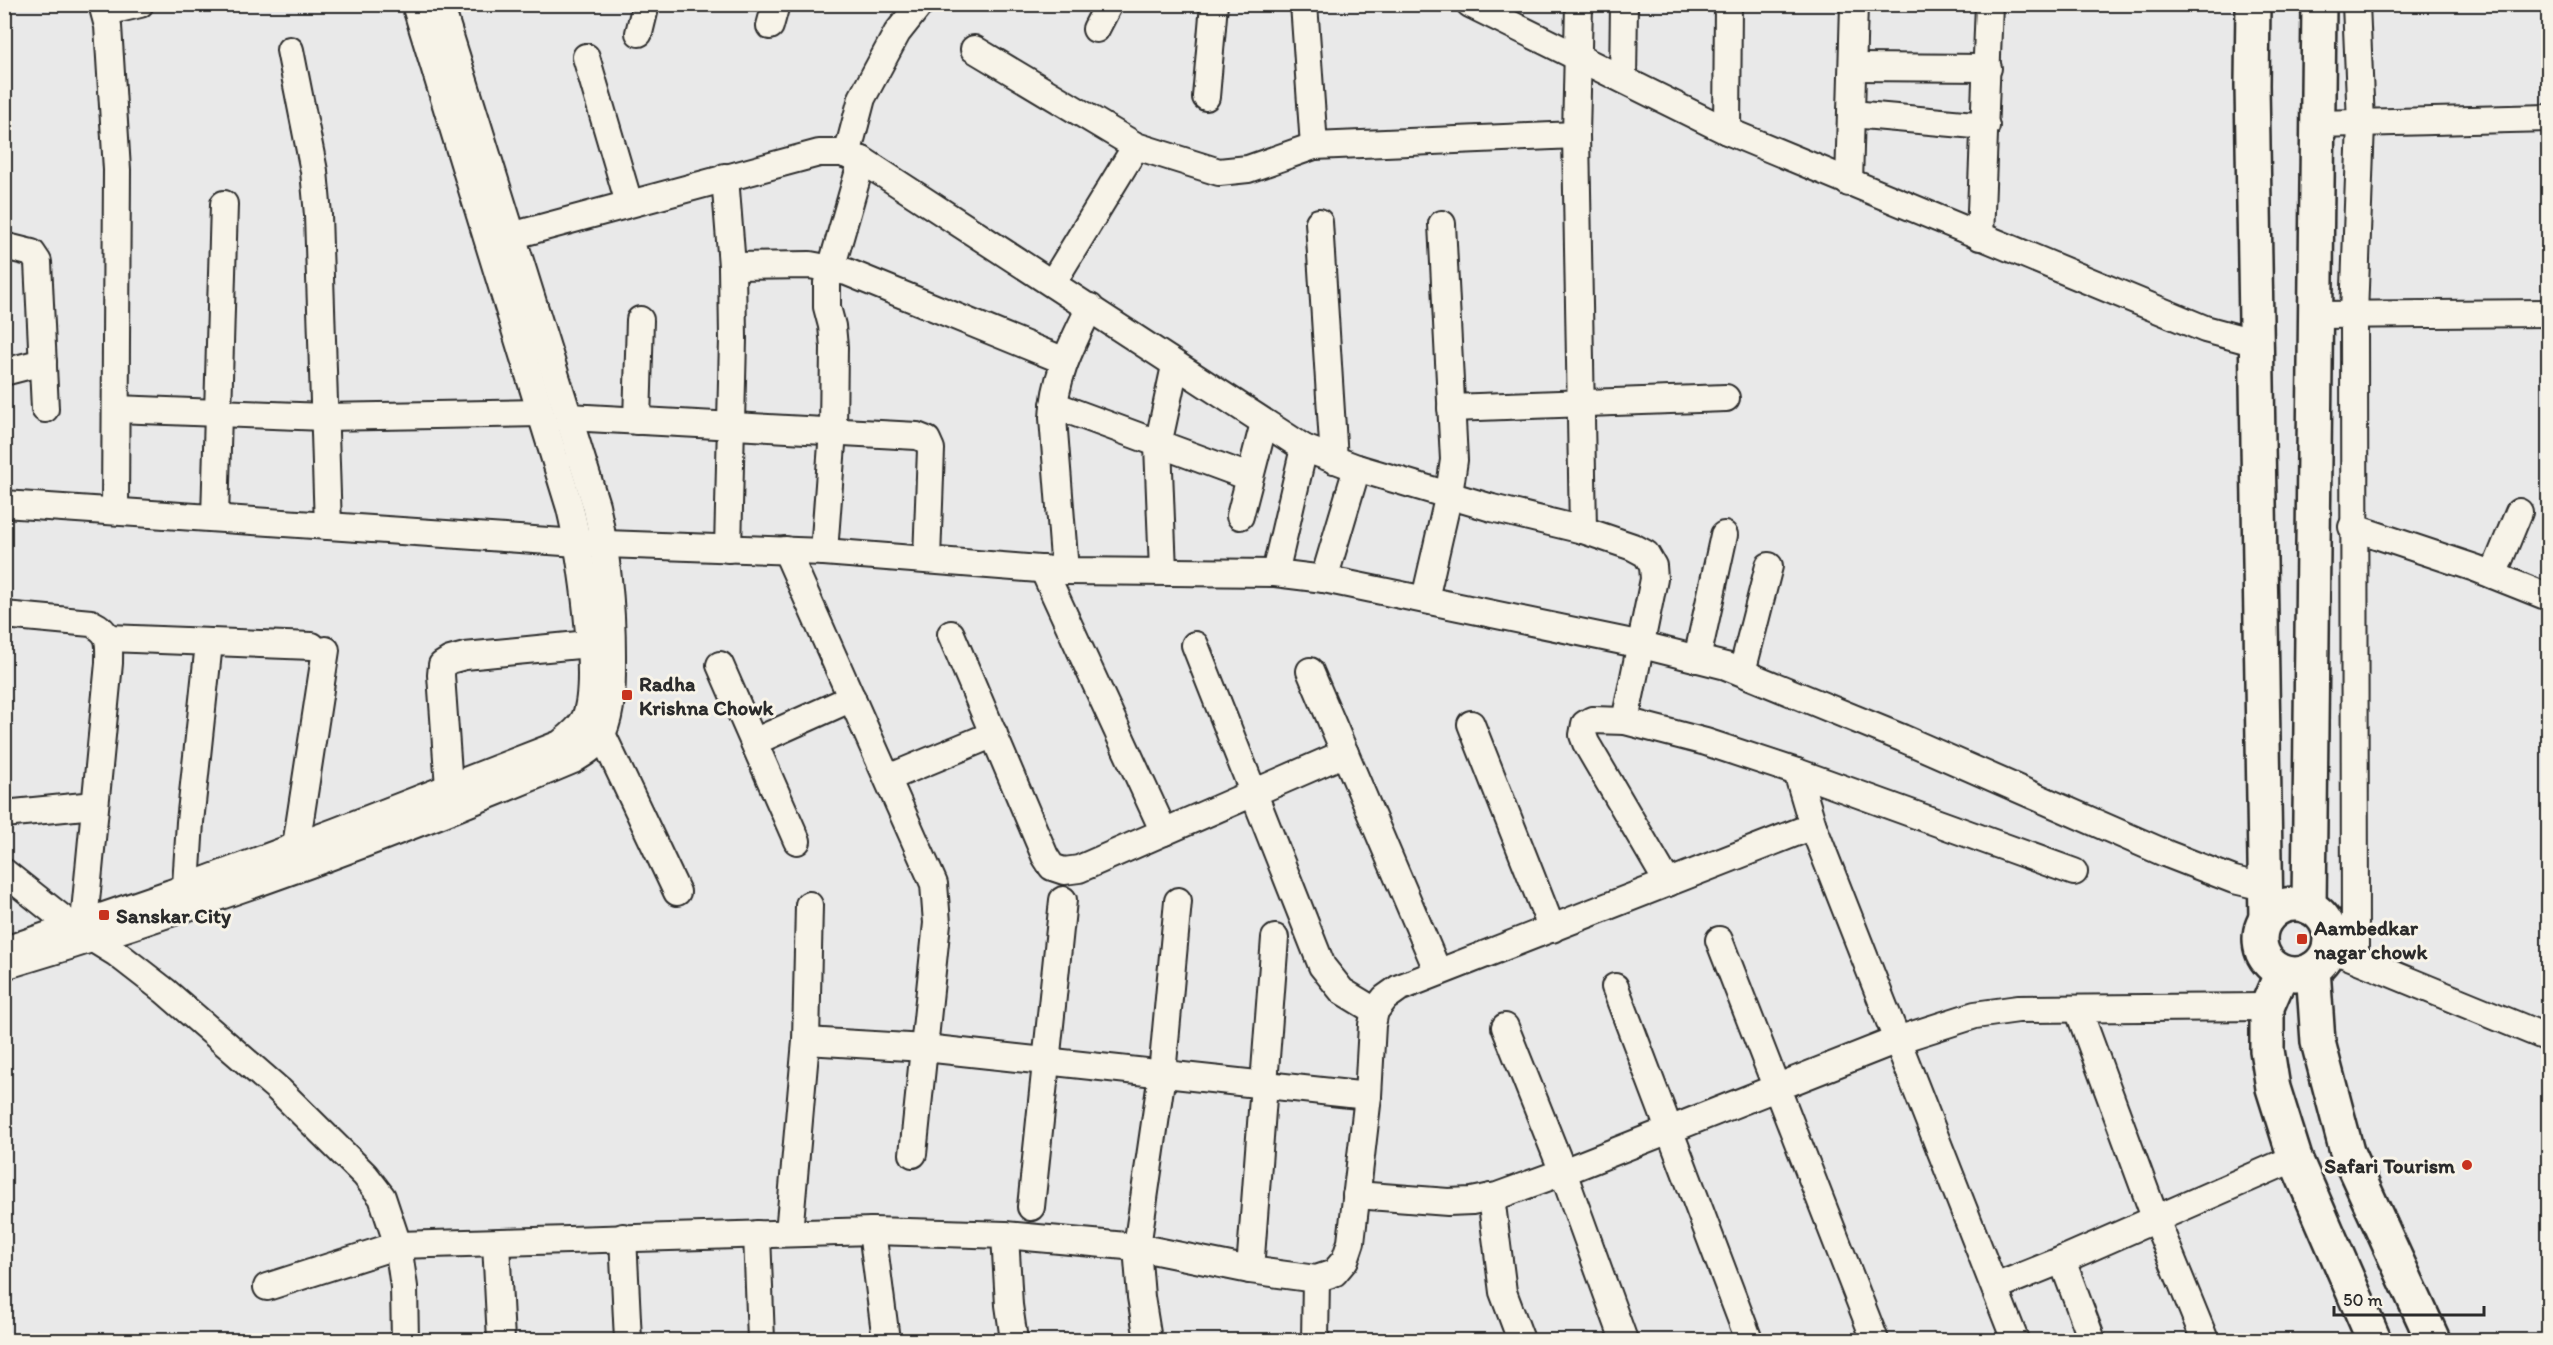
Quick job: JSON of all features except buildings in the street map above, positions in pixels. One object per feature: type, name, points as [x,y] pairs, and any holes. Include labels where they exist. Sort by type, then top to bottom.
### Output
[{"type":"highway","points":[[2253,4],[2252,85],[2265,903],[2261,928],[2261,949],[2265,959],[2320,962]]},
{"type":"highway","points":[[2310,907],[2319,4]]},
{"type":"highway","points":[[2265,903],[2280,906],[2300,904],[2310,907],[2326,924],[2330,935],[2320,962],[2318,1042],[2347,1152],[2433,1341]]},
{"type":"highway","points":[[2320,962],[2267,1007],[2267,1050],[2273,1088],[2295,1158],[2374,1341]]},
{"type":"street","points":[[115,511],[117,170],[104,8],[140,4]]},
{"type":"street","points":[[185,899],[296,846],[560,744],[574,734],[585,718],[590,693],[589,644],[578,543],[570,507],[415,4]]},
{"type":"street","points":[[4,950],[296,870],[510,787],[573,760],[591,748],[602,734],[611,694],[610,585],[596,505],[440,4]]},
{"type":"street","points":[[639,33],[646,4]]},
{"type":"street","points":[[824,552],[833,431],[834,348],[826,299],[826,282],[855,158],[862,98],[897,33],[920,4]]},
{"type":"street","points":[[1096,29],[1109,4]]},
{"type":"street","points":[[1206,97],[1214,4]]},
{"type":"street","points":[[1304,4],[1314,146]]},
{"type":"street","points":[[1470,4],[1519,16],[1578,57],[1727,131],[2205,329],[2257,343]]},
{"type":"street","points":[[1579,4],[1576,135],[1583,530]]},
{"type":"street","points":[[1623,4],[1623,79]]},
{"type":"street","points":[[1727,131],[1728,4]]},
{"type":"street","points":[[1850,183],[1854,4]]},
{"type":"street","points":[[1980,237],[1989,4]]},
{"type":"street","points":[[2356,4],[2361,123],[2354,315],[2352,527],[2320,962],[2548,1038]]},
{"type":"street","points":[[974,49],[1136,146],[1219,172],[1248,169],[1314,146],[1576,135]]},
{"type":"street","points":[[290,50],[314,171],[318,215],[328,526]]},
{"type":"street","points":[[586,57],[629,203]]},
{"type":"street","points":[[1854,68],[1988,68]]},
{"type":"street","points":[[1852,114],[1986,126]]},
{"type":"street","points":[[2318,124],[2548,118]]},
{"type":"street","points":[[1053,282],[1136,146]]},
{"type":"street","points":[[512,236],[819,153],[855,158],[1053,282],[1176,366],[1304,448],[1346,464],[1492,508],[1583,530],[1633,547],[1646,554],[1653,566],[1654,579],[1625,721]]},
{"type":"street","points":[[726,177],[732,266],[732,427],[728,549]]},
{"type":"street","points":[[215,518],[224,204]]},
{"type":"street","points":[[1319,222],[1346,464],[1324,579]]},
{"type":"street","points":[[1425,599],[1449,494],[1454,460],[1442,224]]},
{"type":"street","points":[[4,246],[32,253],[38,262],[45,409]]},
{"type":"street","points":[[732,266],[810,265],[847,272],[1065,361]]},
{"type":"street","points":[[1090,307],[1057,383],[1054,405],[1054,570],[1164,832]]},
{"type":"street","points":[[2316,315],[2548,313]]},
{"type":"street","points":[[637,421],[640,320]]},
{"type":"street","points":[[4,372],[43,362]]},
{"type":"street","points":[[1163,571],[1158,445],[1176,366]]},
{"type":"street","points":[[1451,408],[1726,398]]},
{"type":"street","points":[[1054,405],[1249,477]]},
{"type":"street","points":[[116,409],[324,417],[540,413]]},
{"type":"street","points":[[569,417],[917,436],[927,440],[931,449],[927,560]]},
{"type":"street","points":[[1240,516],[1264,423]]},
{"type":"street","points":[[1275,573],[1304,448]]},
{"type":"street","points":[[4,504],[578,543],[824,552],[1054,570],[1275,573],[1324,579],[1642,645],[1742,672],[1902,738],[2167,854],[2234,880],[2265,903]]},
{"type":"street","points":[[2493,575],[2519,512]]},
{"type":"street","points":[[2352,527],[2493,575],[2548,597]]},
{"type":"street","points":[[1697,659],[1724,535]]},
{"type":"street","points":[[786,550],[929,870],[936,900],[937,923],[913,1154]]},
{"type":"street","points":[[1742,672],[1769,566]]},
{"type":"street","points":[[4,615],[92,623],[103,628],[109,638],[109,663],[83,929]]},
{"type":"street","points":[[951,634],[1045,856],[1052,867],[1064,871],[1079,869],[1345,753]]},
{"type":"street","points":[[109,638],[319,648],[296,846]]},
{"type":"street","points":[[185,899],[190,822],[209,643]]},
{"type":"street","points":[[449,787],[442,665],[465,656],[589,644]]},
{"type":"street","points":[[1195,645],[1322,966],[1342,992],[1375,1011]]},
{"type":"street","points":[[720,665],[797,841]]},
{"type":"street","points":[[1310,671],[1438,972]]},
{"type":"street","points":[[754,742],[852,698]]},
{"type":"street","points":[[1668,883],[1583,735],[1585,724],[1592,720],[1625,721],[1706,742],[1797,772],[2074,872]]},
{"type":"street","points":[[1471,724],[1552,929]]},
{"type":"street","points":[[602,734],[677,892]]},
{"type":"street","points":[[888,778],[994,734]]},
{"type":"street","points":[[1797,772],[1813,826],[2015,1341]]},
{"type":"street","points":[[4,814],[94,805]]},
{"type":"street","points":[[267,1287],[398,1245],[872,1231],[1005,1235],[1137,1248],[1250,1270],[1316,1279],[1334,1273],[1345,1260],[1351,1242],[1368,1096],[1371,1025],[1375,1011],[1385,998],[1399,987],[1813,826]]},
{"type":"street","points":[[4,872],[138,968],[279,1090],[365,1175],[382,1197],[398,1245],[404,1287],[405,1341]]},
{"type":"street","points":[[1030,1207],[1063,900]]},
{"type":"street","points":[[1148,1341],[1137,1248],[1162,1074],[1178,901]]},
{"type":"street","points":[[789,1233],[806,1041],[809,906]]},
{"type":"street","points":[[4,966],[83,929]]},
{"type":"street","points":[[1250,1270],[1266,1084],[1275,938]]},
{"type":"street","points":[[1719,940],[1875,1341]]},
{"type":"street","points":[[1615,987],[1749,1341]]},
{"type":"street","points":[[1356,1195],[1448,1202],[1491,1197],[1563,1172],[1897,1040],[1975,1015],[2018,1009],[2267,1007]]},
{"type":"street","points":[[2078,1009],[2156,1220],[2205,1341]]},
{"type":"street","points":[[1505,1027],[1563,1172],[1624,1341]]},
{"type":"street","points":[[806,1041],[925,1048],[1368,1096]]},
{"type":"street","points":[[1995,1287],[2156,1220],[2295,1158]]},
{"type":"street","points":[[1491,1197],[1503,1292],[1521,1341]]},
{"type":"street","points":[[872,1231],[886,1341]]},
{"type":"street","points":[[757,1234],[761,1341]]},
{"type":"street","points":[[1005,1235],[1009,1305],[1014,1341]]},
{"type":"street","points":[[623,1237],[628,1341]]},
{"type":"street","points":[[496,1243],[501,1341]]},
{"type":"street","points":[[2062,1260],[2091,1341]]},
{"type":"street","points":[[1315,1341],[1316,1279]]},
{"type":"place","name":"Radha Krishna Chowk","points":[[627,695]]},
{"type":"place","name":"Sanskar City","points":[[104,915]]},
{"type":"place","name":"Aambedkar nagar chowk","points":[[2302,939]]},
{"type":"place","name":"Safari Tourism","points":[[2467,1165]]}]
